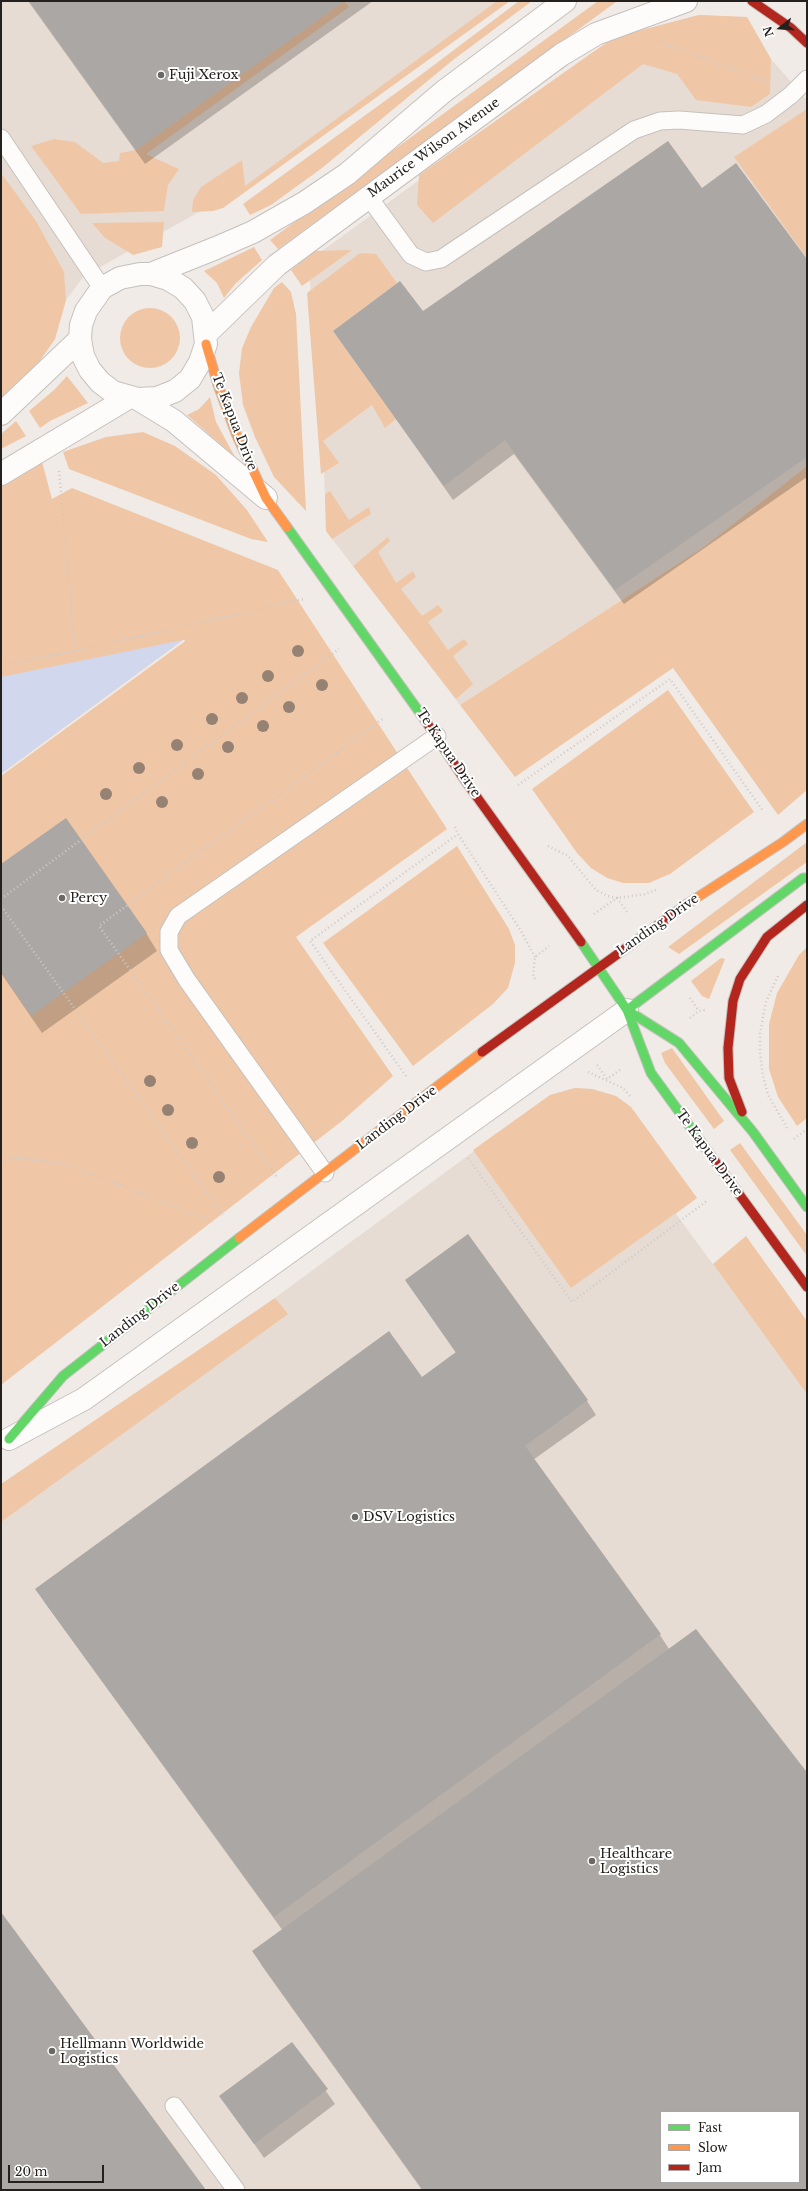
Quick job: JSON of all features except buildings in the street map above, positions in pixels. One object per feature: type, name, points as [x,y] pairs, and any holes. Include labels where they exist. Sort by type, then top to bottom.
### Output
[{"type":"street","points":[[151,274],[168,279],[183,288],[195,301],[203,317],[206,339],[200,362],[190,379],[175,391],[157,398],[133,398],[113,392],[100,382],[90,370],[83,356],[80,340],[81,325],[86,311],[102,288],[110,282],[125,276],[151,274],[253,232],[304,203],[347,174],[443,92],[565,1]]},
{"type":"street","name":"Maurice Wilson Avenue","points":[[206,339],[277,265],[368,196],[561,55],[596,34],[686,1]]},
{"type":"street","points":[[752,1],[791,28],[807,43]]},
{"type":"street","name":"Te Kapua Drive","points":[[206,339],[218,385],[237,436],[266,498],[437,736],[464,779],[599,967],[627,1010],[651,1073],[807,1287]]},
{"type":"street","points":[[1,414],[80,340]]},
{"type":"street","points":[[1,474],[19,462],[51,446],[133,398]]},
{"type":"street","name":"Te Kapua Drive","points":[[133,398],[174,422],[266,498]]},
{"type":"street","name":"Landing Drive","points":[[5,1442],[64,1376],[240,1237],[530,1016],[689,903],[783,842],[807,824]]},
{"type":"street","name":"Landing Drive","points":[[5,1442],[84,1399],[627,1010],[803,878],[807,878]]},
{"type":"street","points":[[753,1132],[737,1103],[730,1078],[728,1048],[732,1001],[740,979],[767,937],[807,905]]},
{"type":"street","name":"Te Kapua Drive","points":[[627,1010],[679,1043],[703,1074],[753,1132],[807,1207]]},
{"type":"lane","points":[[368,196],[412,255],[426,262],[441,259],[634,130],[660,121],[679,120],[743,125],[766,114],[792,95],[807,79]]},
{"type":"lane","points":[[1,138],[102,288]]},
{"type":"lane","points":[[325,1173],[187,980],[170,950],[169,932],[178,916],[437,736]]},
{"type":"lane","points":[[174,2106],[236,2190]]},
{"type":"path","points":[[652,38],[772,84],[792,95]]},
{"type":"path","points":[[51,446],[61,476],[75,651]]},
{"type":"path","points":[[1,665],[75,651],[305,599]]},
{"type":"path","points":[[1,899],[339,649]]},
{"type":"path","points":[[518,785],[670,679],[762,811]]},
{"type":"path","points":[[280,1181],[99,926],[384,718]]},
{"type":"path","points":[[455,827],[458,834],[521,931],[534,957],[532,976],[536,981]]},
{"type":"path","points":[[409,1079],[310,941],[458,834]]},
{"type":"path","points":[[552,848],[568,856],[596,890],[608,896],[617,898],[646,894],[660,888]]},
{"type":"path","points":[[603,908],[617,898]]},
{"type":"path","points":[[617,898],[630,915]]},
{"type":"path","points":[[1,906],[228,1221]]},
{"type":"path","points":[[534,957],[542,952]]},
{"type":"path","points":[[781,971],[766,1002],[760,1033],[760,1053],[763,1076],[768,1095],[794,1139],[795,1145]]},
{"type":"path","points":[[685,1022],[699,1011],[708,1010]]},
{"type":"path","points":[[596,1063],[607,1079]]},
{"type":"path","points":[[607,1079],[621,1069]]},
{"type":"path","points":[[585,1071],[607,1079],[623,1088],[632,1097]]},
{"type":"path","points":[[794,1139],[807,1129]]},
{"type":"path","points":[[467,1156],[572,1302],[708,1200]]},
{"type":"path","points":[[1,1162],[15,1158],[69,1165],[221,1225]]},
{"type":"shaded area","points":[[1,1],[508,1],[244,187],[84,276],[66,300],[55,339],[32,372],[1,391]]},
{"type":"shaded area","points":[[344,1],[349,7],[146,154],[179,169],[168,185],[164,211],[81,214],[31,146],[54,139],[75,142],[103,163],[119,161],[120,153],[136,150]]},
{"type":"shaded area","points":[[497,1],[510,1],[223,208],[213,211],[192,212],[193,200],[201,187],[242,160],[245,186]]},
{"type":"shaded area","points":[[519,1],[532,1],[453,60],[322,168],[271,205],[250,215],[243,204],[422,74]]},
{"type":"shaded area","points":[[598,1],[616,2],[278,249],[270,240]]},
{"type":"shaded area","points":[[699,15],[747,17],[771,59],[807,100],[807,466],[705,546],[460,705],[326,531],[323,441],[310,282],[300,267],[615,37]]},
{"type":"shaded area","points":[[699,15],[747,17],[771,59],[770,94],[751,107],[696,100],[677,74],[643,64],[433,223],[417,205],[419,175],[615,37]]},
{"type":"shaded area","points":[[807,109],[807,258],[734,157]]},
{"type":"shaded area","points":[[1,173],[36,221],[64,272],[66,300],[55,339],[32,372],[1,401]]},
{"type":"shaded area","points":[[164,222],[162,247],[133,255],[104,237],[92,223]]},
{"type":"shaded area","points":[[254,247],[262,260],[236,283],[224,298],[217,283],[204,271]]},
{"type":"shaded area","points":[[352,250],[302,286],[291,270],[315,251]]},
{"type":"shaded area","points":[[360,253],[376,254],[397,283],[333,331],[396,419],[385,428],[372,405],[323,441],[339,463],[321,474],[307,293]]},
{"type":"shaded area","points":[[282,282],[291,292],[296,314],[306,511],[274,477],[255,437],[243,405],[239,373],[242,348],[251,327],[274,288]]},
{"type":"shaded area","points":[[150,308],[167,313],[175,321],[180,338],[175,355],[167,363],[150,368],[133,363],[125,355],[120,338],[125,321],[133,313]]},
{"type":"shaded area","points":[[67,376],[88,403],[50,421],[40,428],[29,411],[54,390]]},
{"type":"shaded area","points":[[210,397],[216,422],[235,457],[187,415],[199,409]]},
{"type":"shaded area","points":[[16,421],[26,436],[1,449],[1,434]]},
{"type":"shaded area","points":[[143,432],[175,446],[216,475],[247,510],[268,542],[251,539],[69,469],[63,452],[106,437]]},
{"type":"shaded area","points":[[41,458],[52,499],[72,488],[278,570],[447,829],[296,937],[393,1076],[342,1121],[1,1385],[1,482]]},
{"type":"shaded area","points":[[807,466],[807,790],[778,815],[673,668],[515,777],[460,705],[705,546]]},
{"type":"shaded area","points":[[330,491],[349,520],[369,507],[371,514],[332,539],[326,531],[325,494]]},
{"type":"shaded area","points":[[388,537],[390,541],[378,552],[396,583],[413,571],[416,577],[401,589],[422,616],[438,605],[443,611],[428,622],[448,650],[464,639],[468,644],[453,656],[473,684],[456,699],[353,566]]},
{"type":"shaded area","points":[[668,690],[754,812],[670,874],[649,883],[623,883],[607,878],[591,868],[577,853],[532,789]]},
{"type":"shaded area","points":[[807,842],[807,862],[679,954],[668,947]]},
{"type":"shaded area","points":[[457,846],[509,929],[515,945],[515,963],[508,988],[493,1004],[413,1066],[323,943]]},
{"type":"shaded area","points":[[807,947],[807,1118],[797,1126],[778,1097],[769,1069],[769,1024],[777,993],[799,955]]},
{"type":"shaded area","points":[[721,958],[725,959],[709,999],[702,996],[691,981]]},
{"type":"shaded area","points":[[672,1048],[724,1121],[714,1129],[665,1063],[661,1053]]},
{"type":"shaded area","points":[[575,1088],[592,1089],[616,1096],[631,1107],[697,1198],[676,1214],[807,1392],[807,2190],[1,2190],[1,1500],[550,1095]]},
{"type":"shaded area","points":[[575,1088],[592,1089],[616,1096],[631,1107],[697,1198],[571,1288],[473,1150],[550,1095]]},
{"type":"shaded area","points":[[740,1143],[807,1235],[807,1256],[730,1150]]},
{"type":"shaded area","points":[[746,1236],[807,1321],[807,1394],[713,1264]]},
{"type":"shaded area","points":[[275,1298],[288,1314],[1,1522],[1,1484]]},
{"type":"water","points":[[183,640],[1,774],[1,677]]},
{"type":"pier","points":[[185,640],[184,642],[1,776],[1,774]]},
{"type":"traffic: fast","points":[[287,527],[425,720]]},
{"type":"traffic: fast","points":[[627,1010],[803,878],[807,878]]},
{"type":"traffic: fast","points":[[581,942],[627,1010],[651,1073],[709,1153]]},
{"type":"traffic: fast","points":[[627,1010],[679,1043],[753,1132],[807,1207]]},
{"type":"traffic: fast","points":[[9,1439],[63,1376],[239,1238]]},
{"type":"traffic: slow","points":[[206,344],[218,385],[237,436],[266,498],[287,527]]},
{"type":"traffic: slow","points":[[687,904],[783,842],[807,824]]},
{"type":"traffic: slow","points":[[239,1238],[482,1052]]},
{"type":"traffic: jam","points":[[752,1],[791,28],[807,43]]},
{"type":"traffic: jam","points":[[425,720],[464,779],[581,942]]},
{"type":"traffic: jam","points":[[482,1052],[687,904]]},
{"type":"traffic: jam","points":[[742,1112],[729,1078],[728,1048],[733,1001],[740,979],[767,937],[807,905]]},
{"type":"traffic: jam","points":[[709,1153],[807,1287]]},
{"type":"place","name":"Fuji Xerox","points":[[161,75]]},
{"type":"place","name":"Percy","points":[[62,898]]},
{"type":"place","name":"DSV Logistics","points":[[355,1517]]},
{"type":"place","name":"Healthcare Logistics","points":[[592,1861]]},
{"type":"place","name":"Hellmann Worldwide Logistics","points":[[52,2051]]}]
